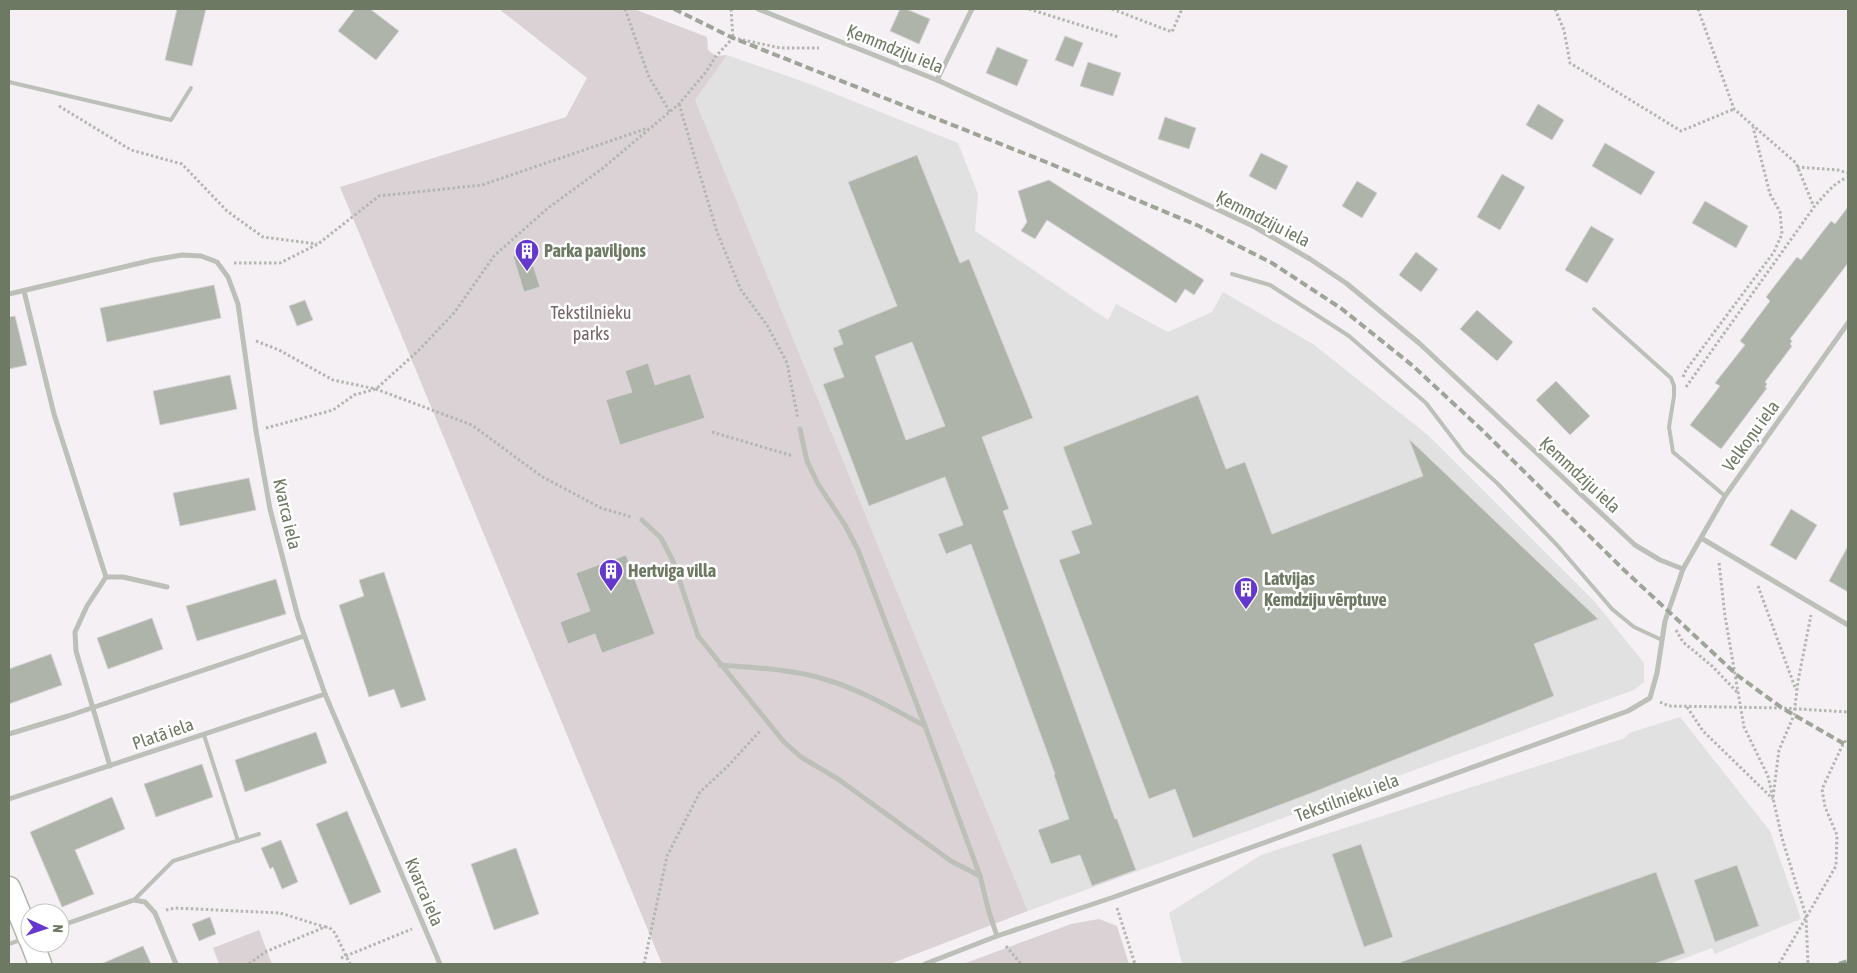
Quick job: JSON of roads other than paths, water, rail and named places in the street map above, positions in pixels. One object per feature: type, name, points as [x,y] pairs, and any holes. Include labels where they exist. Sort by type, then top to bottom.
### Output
[{"type":"main road","points":[[9,888],[20,922]]},
{"type":"main road","points":[[34,953],[40,964]]},
{"type":"street","name":"Ķemmdziju iela","points":[[758,9],[937,80],[1253,226],[1310,258],[1346,283],[1418,343],[1635,545],[1660,560],[1683,569]]},
{"type":"street","points":[[937,80],[972,9]]},
{"type":"street","name":"Kvarca iela","points":[[24,291],[153,260],[182,255],[201,256],[217,262],[228,277],[238,304],[256,431],[270,509],[304,636],[325,694],[440,964]]},
{"type":"street","points":[[9,294],[24,291],[54,414],[106,577]]},
{"type":"street","name":"Velkoņu iela","points":[[1683,569],[1725,496],[1848,323]]},
{"type":"street","points":[[800,429],[807,461],[818,484],[858,550],[980,876],[997,936]]},
{"type":"street","points":[[642,520],[661,538],[673,561],[698,636],[784,742],[801,757],[838,780],[950,861],[980,876]]},
{"type":"street","points":[[1700,538],[1848,625]]},
{"type":"street","points":[[1662,640],[1666,621],[1683,569]]},
{"type":"street","points":[[106,577],[122,577],[167,587]]},
{"type":"street","points":[[106,577],[87,606],[75,632],[76,651],[110,766]]},
{"type":"street","points":[[9,734],[68,716],[304,636]]},
{"type":"street","name":"Tekstilnieku iela","points":[[925,964],[997,936],[1114,897],[1628,711],[1650,698],[1657,672],[1662,640]]},
{"type":"street","points":[[720,665],[792,672],[824,679],[867,696],[925,726]]},
{"type":"street","name":"Platā iela","points":[[9,799],[325,694]]},
{"type":"street","points":[[70,922],[134,900],[145,902],[155,913],[176,964]]},
{"type":"lane","points":[[9,82],[171,120],[191,88]]},
{"type":"lane","points":[[1232,274],[1270,285],[1349,336],[1426,403],[1464,453],[1498,483],[1557,545],[1612,609],[1634,628],[1662,640]]},
{"type":"lane","points":[[1594,309],[1671,378],[1674,386],[1674,396],[1669,427],[1673,452],[1725,496]]},
{"type":"lane","points":[[204,735],[238,841]]},
{"type":"lane","points":[[134,900],[173,861],[259,834]]},
{"type":"railway","points":[[674,9],[733,38],[1046,162],[1199,226],[1272,263],[1342,309],[1413,366],[1481,429],[1624,570],[1737,675],[1782,708],[1848,746]]},
{"type":"railway","points":[[1839,964],[1848,961]]},
{"type":"place","name":"Parka paviljons","points":[[527,272]]},
{"type":"place","name":"Hertviga villa","points":[[611,592]]},
{"type":"place","name":"Latvijas Ķemdziju vērptuve","points":[[1246,610]]},
{"type":"park label","name":"Tekstilnieku parks","points":[[591,323]]}]
